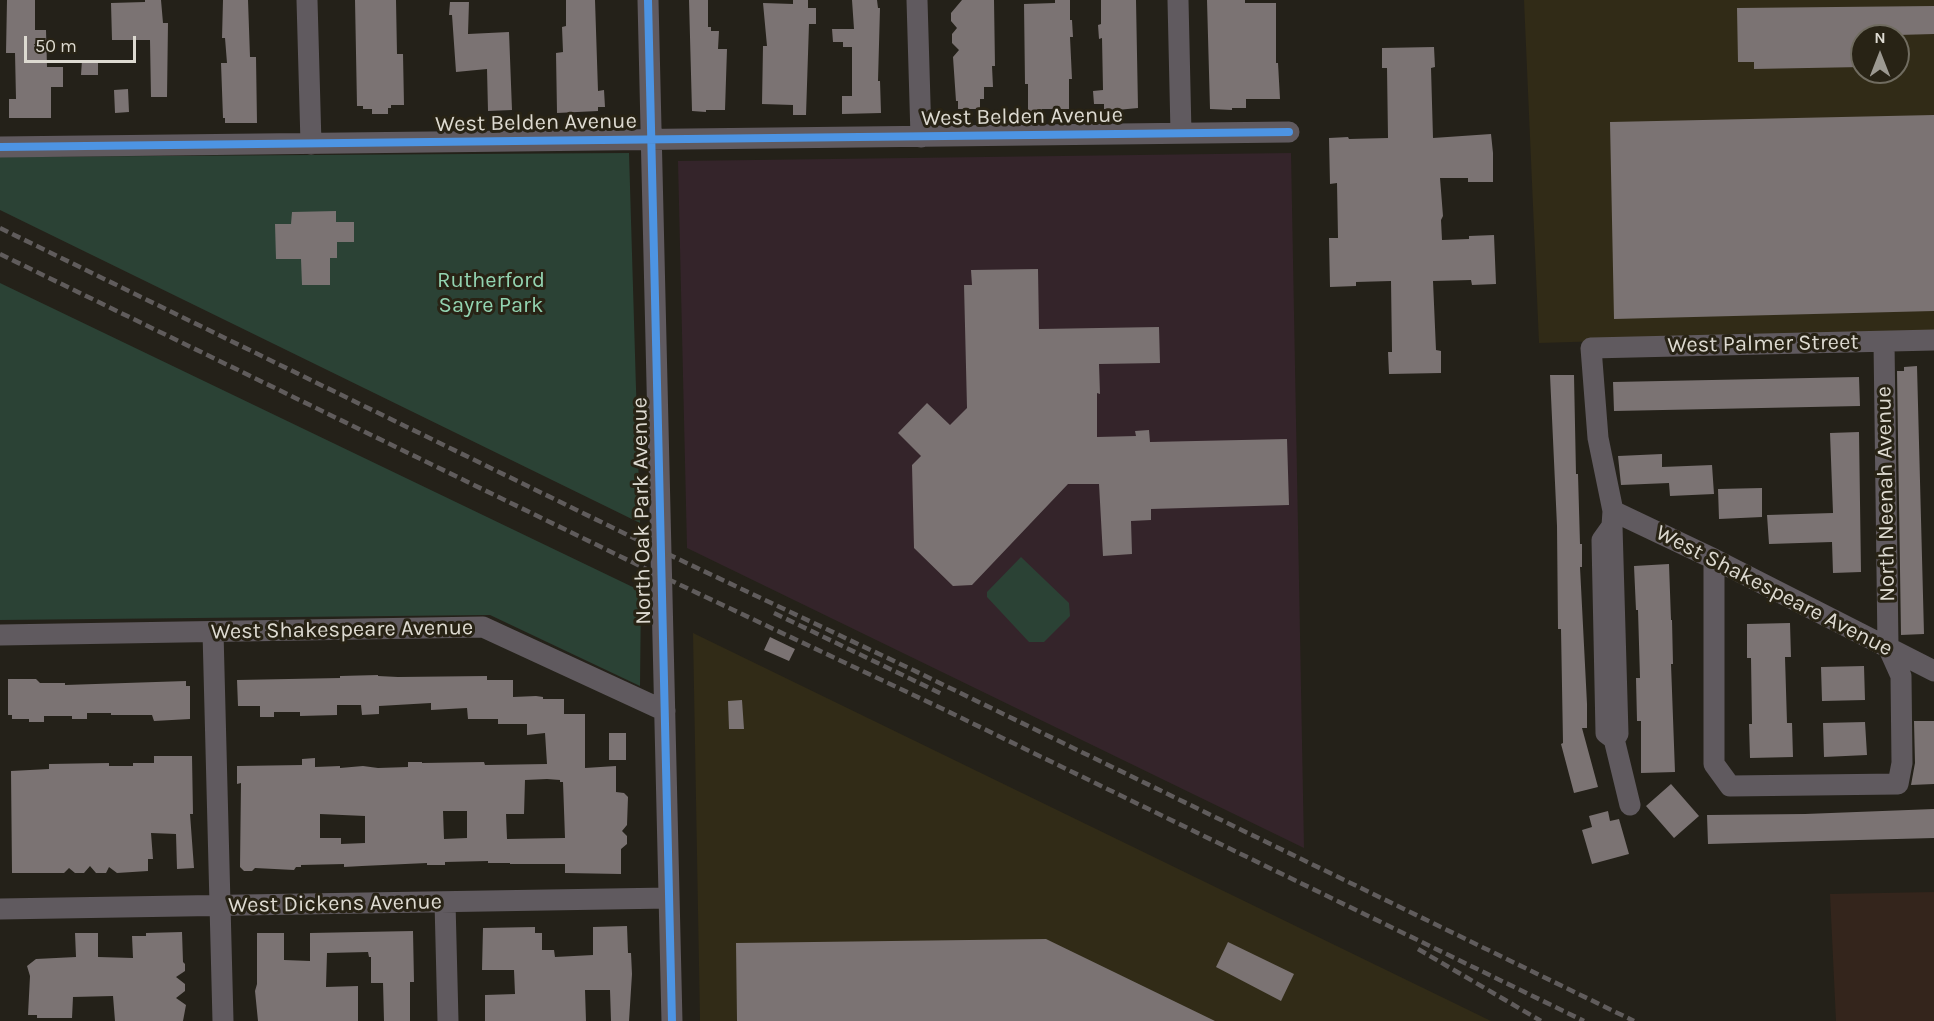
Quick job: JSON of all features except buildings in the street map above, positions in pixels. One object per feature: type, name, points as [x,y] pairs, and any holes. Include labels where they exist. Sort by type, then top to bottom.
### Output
[{"type":"street","points":[[308,0],[311,144]]},
{"type":"street","name":"North Oak Park Avenue","points":[[648,0],[672,1021]]},
{"type":"street","points":[[917,0],[921,136]]},
{"type":"street","points":[[1179,0],[1181,133]]},
{"type":"street","name":"West Belden Avenue","points":[[0,147],[1289,132]]},
{"type":"street","name":"West Palmer Street","points":[[1612,519],[1598,438],[1591,348],[1934,340]]},
{"type":"street","name":"North Neenah Avenue","points":[[1888,647],[1893,341]]},
{"type":"street","points":[[1612,519],[1618,734],[1614,739],[1630,805]]},
{"type":"street","name":"West Shakespeare Avenue","points":[[1612,519],[1714,559],[1934,671]]},
{"type":"street","points":[[1714,559],[1714,764],[1730,786],[1898,784],[1902,763],[1901,676],[1888,647]]},
{"type":"street","name":"West Shakespeare Avenue","points":[[0,635],[483,627],[665,711]]},
{"type":"street","points":[[213,632],[223,1021]]},
{"type":"street","name":"West Dickens Avenue","points":[[0,909],[669,898]]},
{"type":"street","points":[[445,902],[448,1021]]},
{"type":"shaded area","points":[[1524,0],[1934,0],[1934,331],[1539,343]]},
{"type":"shaded area","points":[[1291,153],[1304,848],[687,548],[678,161]]},
{"type":"shaded area","points":[[693,633],[1491,1021],[700,1021]]},
{"type":"shaded area","points":[[1934,892],[1934,1021],[1836,1021],[1830,894]]},
{"type":"green space","name":"Rutherford Sayre Park","points":[[629,153],[640,523],[0,210],[0,157]]},
{"type":"green space","points":[[0,283],[641,591],[640,686],[490,615],[0,620]]},
{"type":"green space","points":[[1021,557],[1069,603],[1070,616],[1044,642],[1029,642],[987,597],[987,592]]},
{"type":"railway","points":[[0,228],[638,540],[913,670],[1634,1021]]},
{"type":"railway","points":[[0,254],[638,565],[943,709],[1584,1021]]},
{"type":"railway","points":[[774,613],[944,695]]},
{"type":"railway","points":[[1418,949],[1541,1021]]},
{"type":"cycle path","points":[[648,0],[672,1021]]},
{"type":"cycle path","points":[[0,147],[1289,132]]}]
